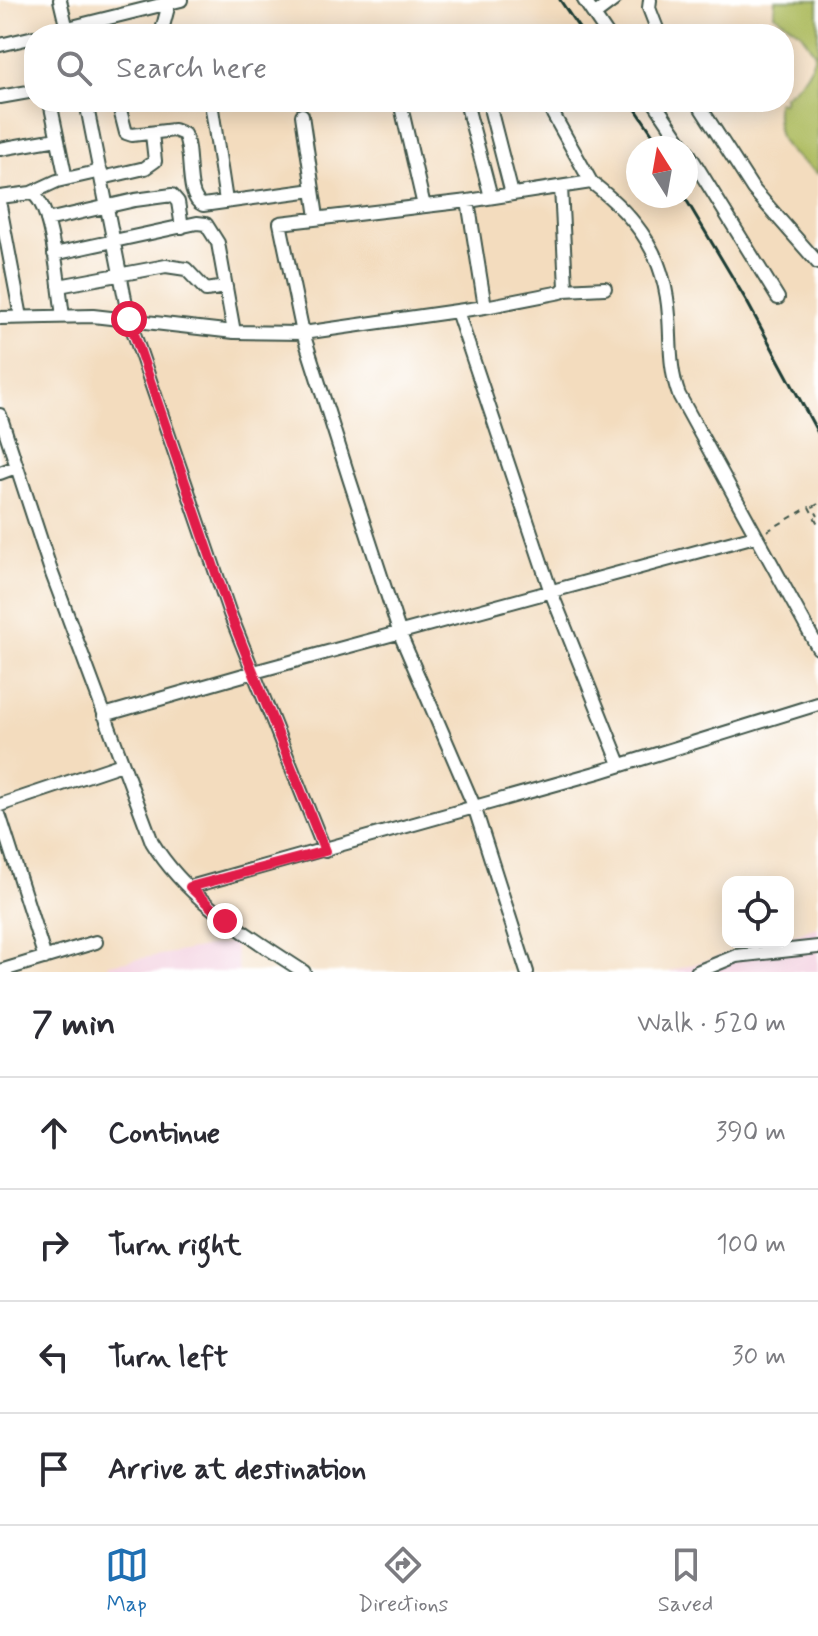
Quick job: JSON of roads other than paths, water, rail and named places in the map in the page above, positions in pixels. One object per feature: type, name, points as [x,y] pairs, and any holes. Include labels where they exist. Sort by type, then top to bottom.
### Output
[{"type":"street","points":[[60,0],[65,24]]},
{"type":"street","points":[[90,24],[170,0],[181,0]]},
{"type":"street","points":[[164,24],[170,0]]},
{"type":"street","points":[[584,0],[600,24]]},
{"type":"street","points":[[594,15],[614,0]]},
{"type":"street","points":[[650,0],[649,8],[655,24]]},
{"type":"street","points":[[0,45],[24,39]]},
{"type":"street","points":[[0,97],[24,93]]},
{"type":"street","points":[[52,112],[66,179]]},
{"type":"street","points":[[88,112],[129,319],[230,614],[325,851]]},
{"type":"street","points":[[121,112],[126,133],[152,134],[174,130],[184,134],[195,201],[203,205],[313,190]]},
{"type":"street","points":[[212,112],[226,201]]},
{"type":"street","points":[[402,112],[424,206]]},
{"type":"street","points":[[469,112],[491,197]]},
{"type":"street","points":[[491,112],[512,194]]},
{"type":"street","points":[[661,112],[678,136]]},
{"type":"street","points":[[703,112],[753,189],[818,263]]},
{"type":"street","points":[[553,114],[591,182],[616,201],[655,252],[663,276],[669,312],[672,372],[679,395],[818,648]]},
{"type":"street","points":[[302,115],[317,217]]},
{"type":"street","points":[[0,197],[31,193],[66,179],[151,165],[156,157],[152,134]]},
{"type":"street","points":[[0,149],[57,139]]},
{"type":"street","points":[[698,168],[778,298]]},
{"type":"street","points":[[527,972],[474,806],[400,634],[303,333],[279,227],[281,222],[468,201],[591,182]]},
{"type":"street","points":[[561,187],[564,290]]},
{"type":"street","points":[[31,193],[40,200],[47,220],[63,316]]},
{"type":"street","points":[[47,220],[172,195],[178,202],[182,227]]},
{"type":"street","points":[[468,201],[485,307]]},
{"type":"street","points":[[0,206],[21,317]]},
{"type":"street","points":[[54,254],[206,224],[218,243],[234,332]]},
{"type":"street","points":[[59,286],[156,267],[180,267],[193,274],[206,290],[226,287]]},
{"type":"street","points":[[0,318],[63,316],[129,319],[234,332],[303,333],[485,307],[564,290],[605,288]]},
{"type":"street","points":[[457,311],[551,592],[620,764]]},
{"type":"street","points":[[0,415],[104,715],[152,842],[167,864],[225,921],[304,972]]},
{"type":"street","points":[[0,473],[16,467]]},
{"type":"street","points":[[104,715],[755,536]]},
{"type":"street","points":[[190,887],[325,851],[818,704]]},
{"type":"street","points":[[0,805],[122,764]]},
{"type":"street","points":[[0,817],[45,958]]},
{"type":"street","points":[[0,971],[96,942]]},
{"type":"street","points":[[697,972],[736,956],[818,947]]},
{"type":"railway","points":[[560,0],[576,24]]},
{"type":"railway","points":[[638,112],[654,136]]},
{"type":"railway","points":[[691,208],[746,300],[818,433]]}]
